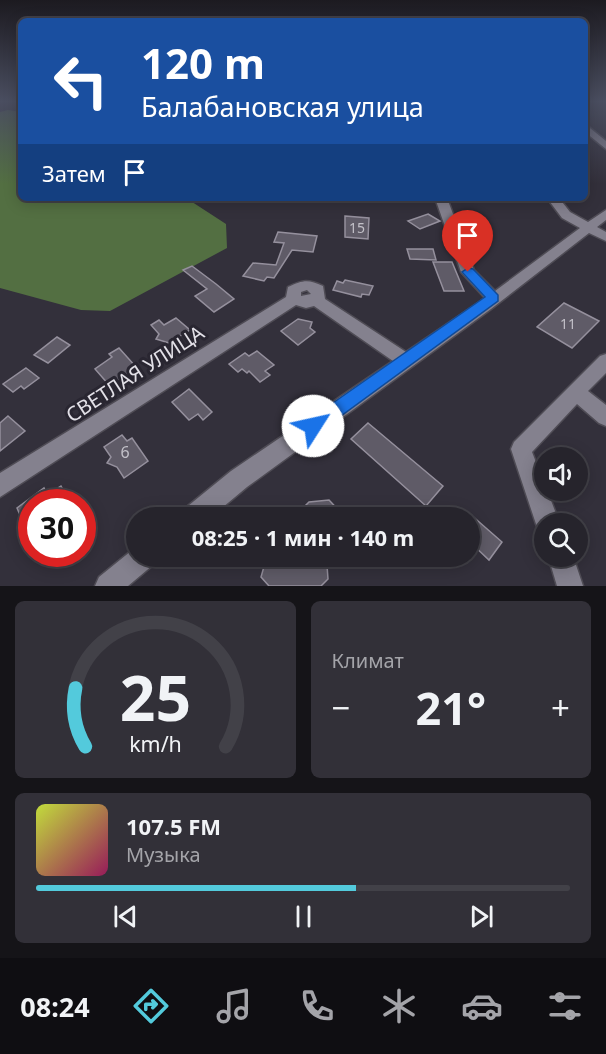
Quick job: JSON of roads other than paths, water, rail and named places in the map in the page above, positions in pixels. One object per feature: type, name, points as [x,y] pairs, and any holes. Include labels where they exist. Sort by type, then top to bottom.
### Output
[{"type":"street","points":[[588,130],[606,146]]},
{"type":"street","points":[[442,201],[468,272],[490,301]]},
{"type":"street","points":[[555,201],[566,215],[606,237]]},
{"type":"street","points":[[205,507],[239,479],[490,301],[606,214]]},
{"type":"street","name":"СВЕТЛАЯ УЛИЦА","points":[[0,486],[294,299],[306,303],[316,300],[406,361]]},
{"type":"street","points":[[544,513],[521,449],[606,361]]},
{"type":"street","points":[[577,393],[606,417]]},
{"type":"street","points":[[108,586],[131,567]]},
{"type":"street","points":[[564,567],[570,586]]}]
